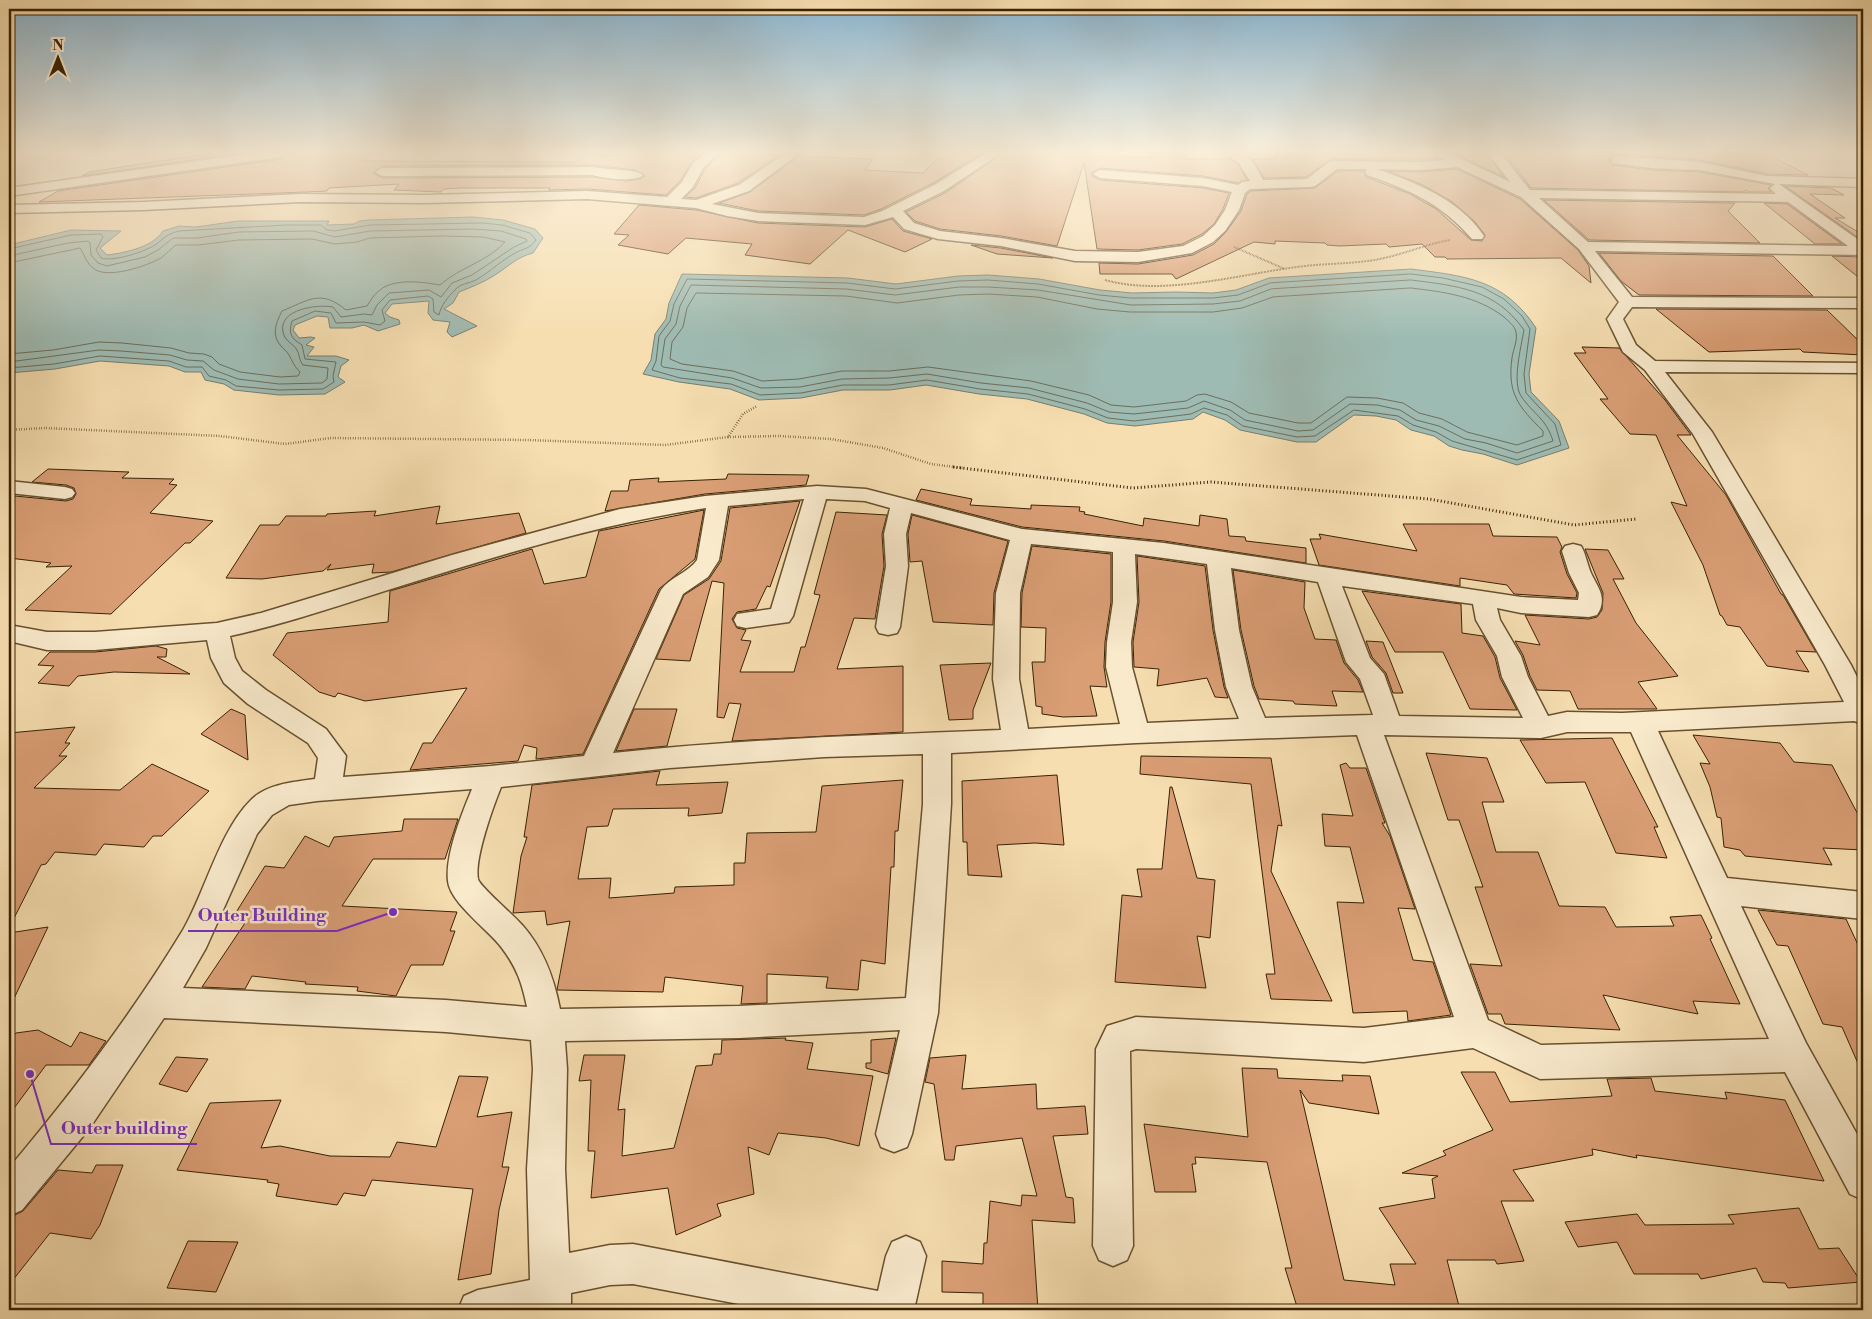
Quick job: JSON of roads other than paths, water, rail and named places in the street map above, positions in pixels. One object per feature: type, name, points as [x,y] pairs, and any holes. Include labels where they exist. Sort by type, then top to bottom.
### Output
[{"type":"street","points":[[744,215],[852,222],[865,221],[884,215]]},
{"type":"street","points":[[899,215],[909,226],[938,235],[1001,242],[1075,256],[1120,258],[1158,255],[1187,250],[1208,239],[1220,228],[1229,215]]},
{"type":"street","points":[[1458,215],[1477,236]]},
{"type":"street","points":[[1549,215],[1584,246],[1627,302]]},
{"type":"street","points":[[1813,215],[1863,251]]},
{"type":"street","points":[[1584,246],[1863,251]]},
{"type":"street","points":[[1627,302],[1703,304],[1762,302],[1863,303]]},
{"type":"street","points":[[9,1197],[76,1116],[156,1002],[195,938],[246,827],[262,807],[283,795],[328,789],[491,777],[670,757],[824,747],[1016,740],[1136,733],[1378,726],[1541,728],[1568,722],[1640,722],[1862,712],[1834,657],[1702,432],[1651,366],[1629,348],[1615,320],[1627,302]]},
{"type":"street","points":[[1651,366],[1863,368]]},
{"type":"street","points":[[9,487],[65,493]]},
{"type":"street","points":[[746,620],[781,616],[817,492]]},
{"type":"street","points":[[9,633],[47,641],[96,641],[216,632],[263,621],[451,562],[620,516],[718,501],[817,492],[866,495],[1022,536],[1124,546],[1218,559],[1520,605],[1589,609],[1590,593],[1580,573],[1573,551]]},
{"type":"street","points":[[594,765],[673,590],[700,572],[708,560],[718,501]]},
{"type":"street","points":[[888,627],[897,566],[895,534],[902,504]]},
{"type":"street","points":[[1016,740],[1006,679],[1008,593],[1022,536]]},
{"type":"street","points":[[1124,546],[1124,602],[1119,642],[1119,667],[1136,733]]},
{"type":"street","points":[[1218,559],[1227,630],[1240,687],[1256,730]]},
{"type":"street","points":[[1327,576],[1360,662],[1371,674],[1380,695],[1378,726],[1475,1031]]},
{"type":"street","points":[[1483,598],[1488,620],[1509,656],[1515,677],[1541,728]]},
{"type":"street","points":[[216,632],[223,658],[233,677],[257,697],[317,736],[332,756],[328,789]]},
{"type":"street","points":[[1640,722],[1794,1055],[1863,1181]]},
{"type":"street","points":[[894,1134],[921,1013],[937,804],[937,743]]},
{"type":"street","points":[[491,777],[474,820],[465,859],[463,882],[475,901],[489,911],[513,937],[524,953],[537,978],[547,1025],[550,1069],[546,1169],[550,1228],[550,1295]]},
{"type":"street","points":[[1717,890],[1863,905]]},
{"type":"street","points":[[156,1002],[446,1016],[547,1025],[739,1022],[921,1013]]},
{"type":"street","points":[[1113,1246],[1113,1049],[1119,1038],[1136,1034],[1160,1034],[1364,1045],[1475,1031],[1540,1062],[1794,1055]]},
{"type":"street","points":[[894,1310],[906,1256]]},
{"type":"street","points":[[478,1310],[550,1295],[610,1265],[633,1264],[876,1310]]},
{"type":"water","points":[[473,217],[503,220],[535,229],[543,238],[533,253],[518,259],[487,280],[459,292],[453,303],[444,309],[477,326],[452,337],[447,332],[450,322],[433,320],[428,313],[429,301],[392,304],[385,313],[399,320],[400,324],[378,331],[364,325],[352,328],[330,328],[328,317],[317,316],[295,325],[293,330],[299,338],[315,338],[306,345],[314,347],[307,356],[336,356],[349,360],[341,366],[338,377],[345,382],[325,394],[279,395],[234,390],[224,384],[205,380],[201,372],[185,372],[169,366],[100,361],[55,369],[9,373],[9,245],[71,230],[121,231],[100,248],[107,255],[122,253],[146,245],[163,231],[179,226],[196,227],[238,221],[329,221],[327,225],[354,224],[359,221],[369,220]]},
{"type":"water","points":[[1411,269],[1449,274],[1482,283],[1511,299],[1524,312],[1536,328],[1529,374],[1531,392],[1559,421],[1569,448],[1517,465],[1449,446],[1434,436],[1411,430],[1396,420],[1376,416],[1354,415],[1316,442],[1297,442],[1240,430],[1225,420],[1203,412],[1193,419],[1135,426],[1107,423],[1084,414],[1027,399],[979,394],[926,385],[890,390],[843,390],[801,398],[759,400],[730,389],[679,382],[643,374],[651,360],[655,334],[666,319],[669,303],[682,274],[848,278],[896,284],[958,276],[988,275],[1039,279],[1100,290],[1132,293],[1213,293],[1236,290],[1269,278]]},
{"type":"place","name":"Outer Building","points":[[393,912]]},
{"type":"place","name":"Outer building","points":[[30,1074]]}]
